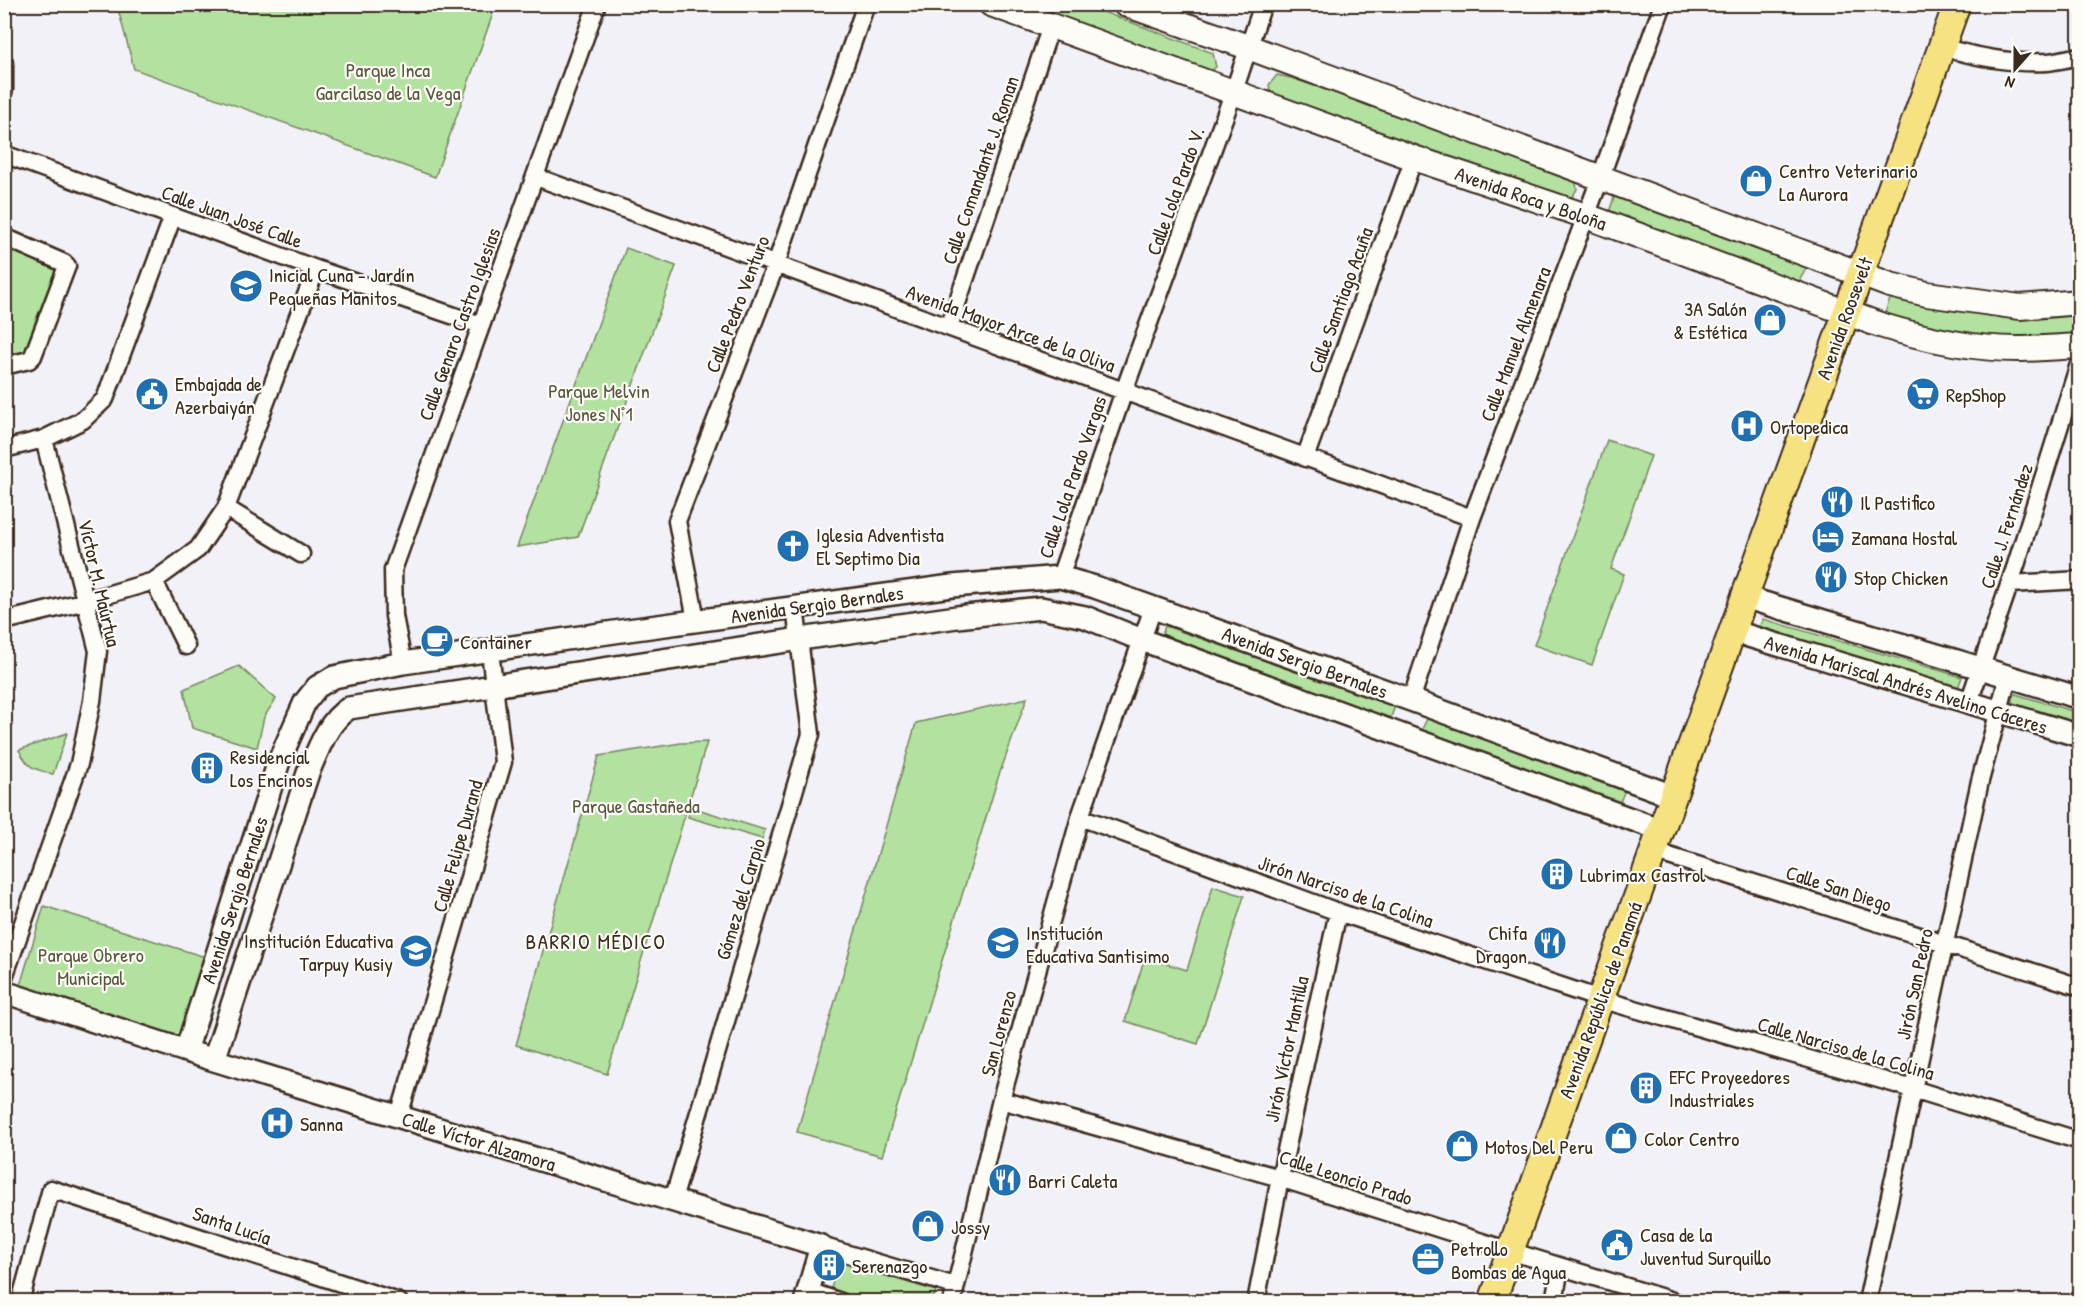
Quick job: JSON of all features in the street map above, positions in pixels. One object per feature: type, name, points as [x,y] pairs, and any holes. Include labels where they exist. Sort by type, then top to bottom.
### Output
[{"type":"main road","name":"Avenida Roca y Boloña","points":[[991,4],[1414,158],[1586,216],[1845,313],[1904,332],[1965,345],[2017,349],[2079,346]]},
{"type":"main road","name":"Avenida Roca y Boloña","points":[[1125,4],[1248,47],[1890,285],[1927,294],[2020,307],[2079,303]]},
{"type":"main road","name":"Avenida Roosevelt","points":[[1732,632],[1957,4]]},
{"type":"main road","name":"Avenida República de Panamá","points":[[1492,1302],[1732,632]]},
{"type":"street","name":"Calle Genaro Castro Iglesias","points":[[403,663],[394,616],[393,570],[597,4]]},
{"type":"street","name":"Calle Pedro Venturo","points":[[696,620],[677,521],[776,264],[866,4]]},
{"type":"street","name":"Calle Lola Pardo V.","points":[[1124,391],[1234,91],[1263,4]]},
{"type":"street","name":"Calle Manuel Almenara","points":[[1411,700],[1472,518],[1600,179],[1663,4]]},
{"type":"street","name":"Calle Comandante J. Roman","points":[[949,327],[1051,26]]},
{"type":"street","points":[[1942,47],[1975,57],[2011,61],[2048,62],[2079,56]]},
{"type":"street","points":[[4,63],[4,90]]},
{"type":"street","name":"Calle Juan José Calle","points":[[4,154],[316,269],[481,325]]},
{"type":"street","name":"Calle Samtiago Acuña","points":[[1305,458],[1414,158]]},
{"type":"street","name":"Avenida Mayor Arce de la Oliva","points":[[536,177],[1472,518]]},
{"type":"street","points":[[4,449],[44,440],[83,420],[105,399],[172,216]]},
{"type":"street","points":[[4,237],[67,266],[33,356],[29,360],[4,366]]},
{"type":"street","points":[[4,621],[86,601],[154,581],[198,549],[226,508],[316,269]]},
{"type":"street","name":"Calle J. Fernández","points":[[1969,702],[2010,584],[2079,361]]},
{"type":"street","name":"Calle Lola Pardo Vargas","points":[[1060,577],[1124,391]]},
{"type":"street","name":"Víctor M. Maúrtua","points":[[4,977],[79,764],[90,712],[98,651],[44,440]]},
{"type":"street","points":[[226,508],[301,554]]},
{"type":"street","points":[[2016,565],[2025,575],[2038,582]]},
{"type":"street","name":"Avenida Sergio Bernales","points":[[186,1050],[279,761],[307,699],[317,687],[334,677],[403,663],[696,620],[952,586],[1060,577],[1154,608],[1673,796]]},
{"type":"street","points":[[2010,584],[2079,580]]},
{"type":"street","points":[[154,581],[186,646]]},
{"type":"street","points":[[952,586],[957,617]]},
{"type":"street","name":"Avenida Mariscal Andrés Avelino Cáceres","points":[[1744,597],[2079,698]]},
{"type":"street","name":"Gómez del Carpio","points":[[673,1200],[812,734],[795,607]]},
{"type":"street","name":"Avenida Sergio Bernales","points":[[214,1060],[308,773],[325,734],[340,713],[348,708],[800,639],[1041,608],[1085,617],[1657,840]]},
{"type":"street","name":"San Lorenzo","points":[[953,1294],[1002,1100],[1080,817],[1154,608]]},
{"type":"street","points":[[628,630],[634,665]]},
{"type":"street","name":"Avenida Mariscal Andrés Avelino Cáceres","points":[[1732,632],[2079,736]]},
{"type":"street","name":"Calle Felipe Durand","points":[[399,1116],[503,762],[490,651]]},
{"type":"street","name":"Jirón San Pedro","points":[[1867,1302],[1980,781],[2008,676]]},
{"type":"street","points":[[307,699],[337,719]]},
{"type":"street","name":"Jirón Narciso de la Colina","points":[[1080,817],[1338,912],[1600,999]]},
{"type":"street","name":"Calle San Diego","points":[[1657,840],[1944,944],[2079,987]]},
{"type":"street","name":"Jirón Víctor Mantilla","points":[[1256,1302],[1280,1178],[1338,912]]},
{"type":"street","name":"Calle Víctor Alzamora","points":[[4,992],[214,1060],[821,1246],[953,1294]]},
{"type":"street","name":"Calle Narciso de la Colina","points":[[1600,999],[1913,1089],[2079,1141]]},
{"type":"street","name":"Calle Leoncio Prado","points":[[1002,1100],[1280,1178],[1676,1302]]},
{"type":"street","name":"Santa Lucía","points":[[20,1302],[51,1189],[399,1302]]},
{"type":"street","points":[[821,1246],[806,1296],[841,1302]]},
{"type":"street","points":[[1554,1302],[1560,1267]]},
{"type":"green space","name":"Parque Inca Garcilaso de la Vega","points":[[117,4],[496,5],[435,177],[134,69]]},
{"type":"green space","points":[[1015,5],[1085,5],[1213,53],[1216,67],[1205,76]]},
{"type":"green space","points":[[1277,75],[1574,174],[1577,189],[1571,199],[1562,199],[1271,94],[1269,85]]},
{"type":"green space","points":[[1615,195],[1801,256],[1807,267],[1798,283],[1616,221],[1610,209]]},
{"type":"green space","points":[[4,248],[60,267],[30,354],[12,360],[5,331]]},
{"type":"green space","name":"Parque Melvin Jones N°1","points":[[626,248],[676,266],[578,537],[517,547]]},
{"type":"green space","points":[[1892,293],[2079,311],[2079,339],[1969,337],[1883,319]]},
{"type":"green space","points":[[1607,440],[1651,456],[1611,569],[1624,574],[1592,665],[1534,645]]},
{"type":"green space","points":[[1763,619],[1962,677],[1958,688],[1758,631]]},
{"type":"green space","points":[[1165,626],[1395,706],[1389,723],[1160,640]]},
{"type":"green space","points":[[239,666],[276,699],[264,717],[257,748],[192,728],[184,689]]},
{"type":"green space","points":[[2012,693],[2079,713],[2079,725],[2014,706]]},
{"type":"green space","points":[[1027,698],[998,778],[882,1156],[797,1132],[916,723]]},
{"type":"green space","points":[[1428,717],[1626,788],[1619,804],[1420,733]]},
{"type":"green space","points":[[67,733],[53,774],[32,767],[19,750]]},
{"type":"green space","name":"Parque Gastañeda","points":[[707,742],[607,1074],[516,1045],[599,756],[681,743]]},
{"type":"green space","points":[[691,807],[765,830],[762,839],[688,817]]},
{"type":"green space","points":[[1213,886],[1244,896],[1198,1044],[1125,1021],[1145,957],[1187,970]]},
{"type":"green space","name":"Parque Obrero Municipal","points":[[44,906],[205,957],[180,1039],[19,989]]},
{"type":"green space","points":[[839,1262],[936,1291],[932,1302],[849,1301],[829,1295]]},
{"type":"place","name":"Centro Veterinario La Aurora","points":[[1756,181]]},
{"type":"place","name":"Inicial Cuna - Jardín Pequeñas Manitos","points":[[246,286]]},
{"type":"place","name":"3A Salón & Estética","points":[[1770,320]]},
{"type":"place","name":"Embajada de Azerbaiyán","points":[[152,394]]},
{"type":"place","name":"RepShop","points":[[1923,394]]},
{"type":"place","name":"Ortopedica","points":[[1747,426]]},
{"type":"place","name":"Il Pastifico","points":[[1837,502]]},
{"type":"place","name":"Zamana Hostal","points":[[1828,537]]},
{"type":"place","name":"Iglesia Adventista El Septimo Dia","points":[[793,546]]},
{"type":"place","name":"Stop Chicken","points":[[1831,577]]},
{"type":"place","name":"Container","points":[[437,641]]},
{"type":"place","name":"Residencial Los Encinos","points":[[207,768]]},
{"type":"place","name":"Lubrimax Castrol","points":[[1557,874]]},
{"type":"place","name":"Institución Educativa Santisimo","points":[[1003,943]]},
{"type":"place","name":"Chifa Dragon","points":[[1550,943]]},
{"type":"place","name":"Institución Educativa Tarpuy Kusiy","points":[[416,951]]},
{"type":"place","name":"EFC Proyeedores Industriales","points":[[1646,1088]]},
{"type":"place","name":"Sanna","points":[[277,1123]]},
{"type":"place","name":"Color Centro","points":[[1621,1138]]},
{"type":"place","name":"Motos Del Peru","points":[[1462,1146]]},
{"type":"place","name":"Barri Caleta","points":[[1005,1180]]},
{"type":"place","name":"Jossy","points":[[928,1226]]},
{"type":"place","name":"Casa de la Juventud Surquillo","points":[[1617,1245]]},
{"type":"place","name":"Petrollo Bombas de Agua","points":[[1428,1259]]},
{"type":"place","name":"Serenazgo","points":[[829,1265]]},
{"type":"district","name":"BARRIO MÉDICO","points":[[596,941]]}]
